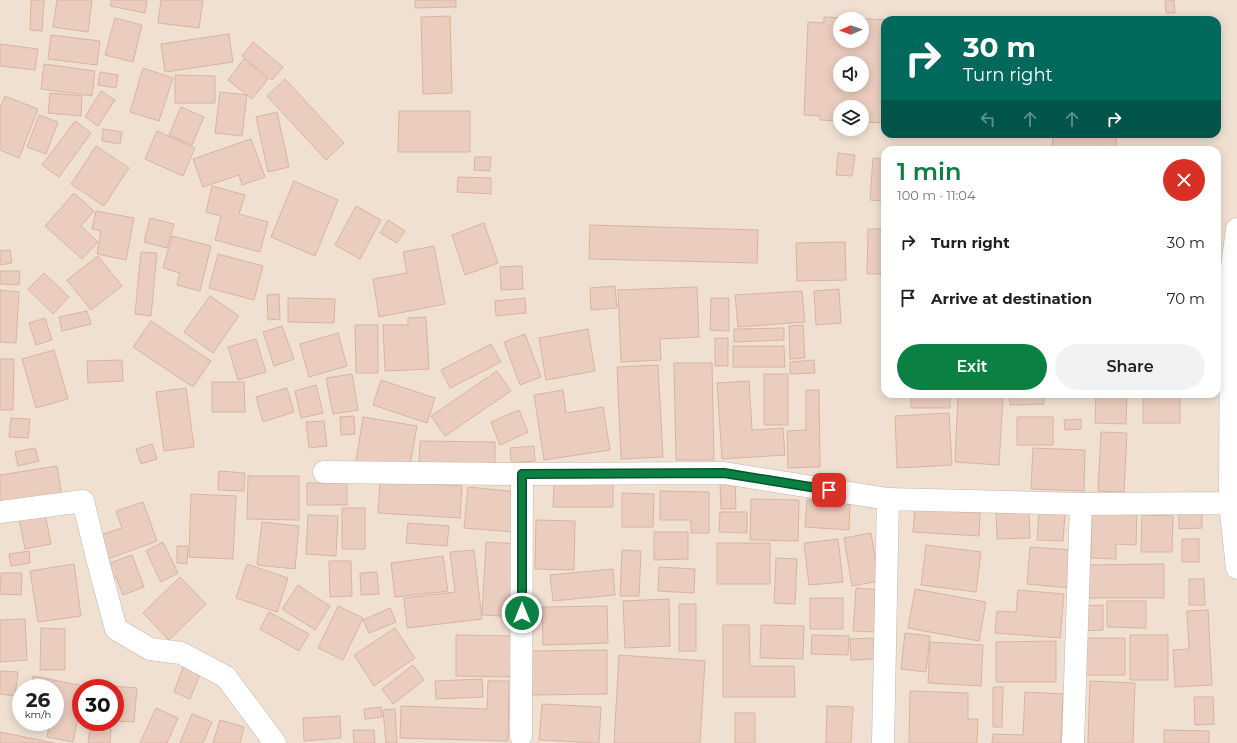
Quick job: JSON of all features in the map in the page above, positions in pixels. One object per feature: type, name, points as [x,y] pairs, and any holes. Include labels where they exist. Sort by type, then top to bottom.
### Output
[{"type":"street","points":[[1237,229],[1231,274],[1230,504],[1237,568]]},
{"type":"street","points":[[324,472],[522,474],[724,473],[888,499],[1081,504],[1230,504]]},
{"type":"street","points":[[521,736],[522,474]]},
{"type":"street","points":[[883,743],[888,499]]},
{"type":"street","points":[[0,512],[83,501],[116,629],[150,649],[181,653],[226,677],[275,743]]},
{"type":"street","points":[[1073,743],[1081,504]]},
{"type":"shaded area","points":[[0,0],[1237,0],[1237,743],[0,743]]},
{"type":"building","points":[[31,0],[44,0],[42,31],[30,30]]},
{"type":"building","points":[[57,0],[92,0],[88,32],[53,27]]},
{"type":"building","points":[[111,0],[147,0],[145,13],[110,6]]},
{"type":"building","points":[[161,0],[203,0],[199,28],[158,23]]},
{"type":"building","points":[[415,0],[456,0],[456,7],[415,8]]},
{"type":"building","points":[[1165,0],[1174,0],[1175,13],[1166,13]]},
{"type":"building","points":[[450,16],[452,93],[423,94],[421,17]]},
{"type":"building","points":[[824,17],[833,17],[833,48],[869,48],[869,19],[881,20],[881,123],[869,122],[869,100],[833,100],[833,121],[820,120],[820,116],[804,115],[808,22],[824,23]]},
{"type":"building","points":[[115,18],[142,25],[133,62],[105,55]]},
{"type":"building","points":[[229,34],[233,62],[165,72],[161,44]]},
{"type":"building","points":[[51,35],[100,41],[97,65],[48,59]]},
{"type":"building","points":[[253,42],[283,67],[272,80],[242,56]]},
{"type":"building","points":[[0,44],[38,49],[35,70],[0,66]]},
{"type":"building","points":[[244,59],[268,79],[252,99],[228,80]]},
{"type":"building","points":[[44,64],[95,71],[92,96],[41,89]]},
{"type":"building","points":[[143,68],[173,78],[159,121],[130,112]]},
{"type":"building","points":[[100,72],[118,75],[116,88],[98,85]]},
{"type":"building","points":[[175,75],[215,76],[215,103],[175,103]]},
{"type":"building","points":[[285,79],[344,143],[326,160],[267,96]]},
{"type":"building","points":[[101,91],[115,100],[98,126],[85,117]]},
{"type":"building","points":[[220,92],[247,95],[242,136],[215,133]]},
{"type":"building","points":[[50,93],[82,96],[81,116],[48,113]]},
{"type":"building","points":[[5,96],[38,109],[19,158],[0,150],[0,108]]},
{"type":"building","points":[[181,107],[204,117],[192,145],[169,135]]},
{"type":"building","points":[[399,111],[470,111],[470,152],[398,152]]},
{"type":"building","points":[[277,112],[289,167],[268,172],[256,117]]},
{"type":"building","points":[[39,115],[58,122],[46,154],[27,147]]},
{"type":"building","points":[[75,121],[91,133],[59,177],[42,165]]},
{"type":"building","points":[[103,129],[122,132],[120,144],[102,141]]},
{"type":"building","points":[[157,131],[195,148],[183,176],[145,159]]},
{"type":"building","points":[[1053,138],[1116,138],[1116,146],[1052,146]]},
{"type":"building","points":[[251,139],[265,177],[242,185],[239,175],[203,187],[193,159]]},
{"type":"building","points":[[96,146],[129,168],[104,206],[71,184]]},
{"type":"building","points":[[838,153],[855,155],[852,176],[836,175]]},
{"type":"building","points":[[475,157],[491,157],[490,171],[474,170]]},
{"type":"building","points":[[873,158],[881,159],[881,201],[870,200]]},
{"type":"building","points":[[458,177],[491,178],[491,194],[457,192]]},
{"type":"building","points":[[294,181],[338,200],[315,256],[271,237]]},
{"type":"building","points":[[212,186],[245,195],[239,214],[268,222],[260,252],[215,240],[221,216],[206,212]]},
{"type":"building","points":[[74,193],[94,211],[81,226],[98,242],[82,259],[45,226]]},
{"type":"building","points":[[356,206],[381,220],[360,259],[335,245]]},
{"type":"building","points":[[96,211],[134,218],[126,260],[97,254],[101,231],[92,229]]},
{"type":"building","points":[[150,218],[174,224],[167,248],[144,242]]},
{"type":"building","points":[[388,220],[405,231],[397,243],[380,233]]},
{"type":"building","points":[[484,223],[498,263],[465,275],[452,235]]},
{"type":"building","points":[[590,225],[758,230],[757,263],[589,259]]},
{"type":"building","points":[[868,229],[881,229],[881,274],[867,274]]},
{"type":"building","points":[[172,236],[211,246],[200,291],[177,285],[180,273],[163,268]]},
{"type":"building","points":[[845,242],[846,280],[797,281],[796,243]]},
{"type":"building","points":[[434,246],[445,304],[379,317],[373,279],[407,273],[403,252]]},
{"type":"building","points":[[10,250],[12,263],[0,265],[0,251]]},
{"type":"building","points":[[141,252],[157,253],[151,316],[135,314]]},
{"type":"building","points":[[218,254],[263,266],[254,300],[209,288]]},
{"type":"building","points":[[98,256],[122,286],[91,310],[67,280]]},
{"type":"building","points":[[522,266],[523,289],[501,290],[500,267]]},
{"type":"building","points":[[0,271],[20,271],[19,285],[0,284]]},
{"type":"building","points":[[44,273],[69,297],[53,314],[28,289]]},
{"type":"building","points":[[615,286],[617,308],[591,310],[590,288]]},
{"type":"building","points":[[697,287],[699,337],[660,339],[661,360],[621,362],[618,290]]},
{"type":"building","points":[[839,289],[841,323],[816,325],[814,291]]},
{"type":"building","points":[[0,290],[19,292],[16,343],[0,342]]},
{"type":"building","points":[[802,291],[805,322],[738,327],[735,295]]},
{"type":"building","points":[[279,294],[280,319],[268,320],[267,295]]},
{"type":"building","points":[[210,296],[239,316],[213,353],[184,332]]},
{"type":"building","points":[[288,298],[335,299],[334,323],[288,322]]},
{"type":"building","points":[[525,298],[526,313],[496,316],[495,301]]},
{"type":"building","points":[[711,298],[729,298],[729,331],[710,330]]},
{"type":"building","points":[[87,311],[91,324],[62,331],[59,317]]},
{"type":"building","points":[[426,317],[429,369],[385,371],[383,325],[408,325],[408,318]]},
{"type":"building","points":[[45,318],[52,340],[36,345],[29,323]]},
{"type":"building","points":[[151,321],[211,361],[193,387],[133,347]]},
{"type":"building","points":[[355,325],[378,325],[378,373],[356,373]]},
{"type":"building","points":[[803,325],[805,358],[790,359],[789,326]]},
{"type":"building","points":[[282,326],[294,359],[274,366],[263,332]]},
{"type":"building","points":[[784,328],[784,340],[734,342],[734,329]]},
{"type":"building","points":[[588,329],[595,371],[546,380],[539,338]]},
{"type":"building","points":[[338,333],[347,366],[309,377],[300,344]]},
{"type":"building","points":[[525,334],[541,377],[520,385],[504,342]]},
{"type":"building","points":[[715,338],[728,338],[728,366],[715,366]]},
{"type":"building","points":[[256,339],[266,372],[238,380],[228,347]]},
{"type":"building","points":[[491,344],[501,362],[450,388],[441,370]]},
{"type":"building","points":[[733,346],[784,346],[785,367],[733,367]]},
{"type":"building","points":[[54,350],[68,399],[36,408],[22,359]]},
{"type":"building","points":[[0,359],[14,359],[13,410],[0,410]]},
{"type":"building","points":[[122,360],[123,381],[88,383],[87,361]]},
{"type":"building","points":[[814,360],[815,373],[790,374],[790,362]]},
{"type":"building","points":[[674,363],[712,363],[714,460],[676,460]]},
{"type":"building","points":[[658,365],[663,457],[621,459],[617,367]]},
{"type":"building","points":[[497,371],[511,391],[445,436],[431,416]]},
{"type":"building","points":[[352,374],[358,410],[333,414],[326,378]]},
{"type":"building","points":[[764,374],[788,374],[788,425],[764,425]]},
{"type":"building","points":[[381,380],[435,398],[427,423],[373,405]]},
{"type":"building","points":[[749,381],[752,430],[783,428],[785,455],[722,459],[717,383]]},
{"type":"building","points":[[212,382],[244,382],[245,412],[212,412]]},
{"type":"building","points":[[316,385],[323,413],[301,418],[295,391]]},
{"type":"building","points":[[186,388],[194,447],[164,451],[156,392]]},
{"type":"building","points":[[287,388],[294,412],[263,422],[256,397]]},
{"type":"building","points":[[563,390],[566,413],[603,407],[610,450],[544,460],[534,395]]},
{"type":"building","points":[[806,390],[819,390],[820,467],[788,468],[787,431],[806,430]]},
{"type":"building","points":[[911,398],[950,398],[950,408],[911,408]]},
{"type":"building","points":[[958,398],[1003,398],[999,465],[955,462]]},
{"type":"building","points":[[1009,398],[1044,398],[1044,404],[1010,405]]},
{"type":"building","points":[[1096,398],[1127,398],[1126,424],[1095,423]]},
{"type":"building","points":[[1143,398],[1180,398],[1180,423],[1143,423]]},
{"type":"building","points":[[519,410],[528,432],[500,445],[491,422]]},
{"type":"building","points":[[949,413],[952,465],[897,468],[895,416]]},
{"type":"building","points":[[354,416],[355,434],[341,435],[340,417]]},
{"type":"building","points":[[363,417],[417,426],[409,470],[356,461]]},
{"type":"building","points":[[1017,417],[1053,417],[1053,445],[1017,445]]},
{"type":"building","points":[[11,418],[30,419],[28,438],[9,437]]},
{"type":"building","points":[[1081,419],[1081,429],[1065,430],[1064,420]]},
{"type":"building","points":[[324,421],[327,446],[309,448],[306,422]]},
{"type":"building","points":[[1101,432],[1127,433],[1124,492],[1098,491]]},
{"type":"building","points":[[420,441],[495,442],[495,465],[419,464]]},
{"type":"building","points":[[152,444],[157,459],[141,464],[136,449]]},
{"type":"building","points":[[534,446],[535,461],[511,463],[510,448]]},
{"type":"building","points":[[35,448],[39,461],[18,466],[15,452]]},
{"type":"building","points":[[1033,448],[1085,450],[1084,491],[1031,489]]},
{"type":"building","points":[[57,466],[62,498],[0,508],[0,475]]},
{"type":"building","points":[[219,471],[245,473],[244,491],[218,490]]},
{"type":"building","points":[[248,476],[299,476],[299,520],[247,519]]},
{"type":"building","points":[[380,481],[462,486],[460,518],[378,513]]},
{"type":"building","points":[[720,482],[735,482],[736,509],[721,509]]},
{"type":"building","points":[[307,483],[347,483],[347,505],[307,505]]},
{"type":"building","points":[[554,484],[613,484],[613,507],[553,507]]},
{"type":"building","points":[[468,487],[518,492],[514,532],[464,528]]},
{"type":"building","points":[[660,491],[709,492],[709,533],[691,533],[691,520],[660,520]]},
{"type":"building","points":[[622,493],[654,494],[653,527],[622,527]]},
{"type":"building","points":[[191,494],[236,496],[233,559],[189,557]]},
{"type":"building","points":[[751,499],[799,500],[798,541],[750,540]]},
{"type":"building","points":[[807,500],[850,504],[849,530],[805,527]]},
{"type":"building","points":[[143,502],[157,541],[108,559],[100,535],[122,528],[116,511]]},
{"type":"building","points":[[44,508],[51,544],[25,549],[18,513]]},
{"type":"building","points":[[342,508],[365,508],[365,549],[342,549]]},
{"type":"building","points":[[915,509],[980,513],[979,536],[913,532]]},
{"type":"building","points":[[996,510],[1029,510],[1030,538],[997,539]]},
{"type":"building","points":[[1179,510],[1202,510],[1202,528],[1179,529]]},
{"type":"building","points":[[1092,511],[1137,512],[1136,545],[1116,544],[1116,559],[1091,558]]},
{"type":"building","points":[[720,512],[747,512],[747,533],[719,532]]},
{"type":"building","points":[[1039,512],[1065,514],[1063,541],[1037,540]]},
{"type":"building","points":[[308,515],[338,516],[336,556],[306,554]]},
{"type":"building","points":[[1142,515],[1173,516],[1172,552],[1141,552]]},
{"type":"building","points":[[536,520],[575,521],[574,570],[535,569]]},
{"type":"building","points":[[262,522],[299,526],[295,569],[257,565]]},
{"type":"building","points":[[408,523],[449,526],[447,546],[406,543]]},
{"type":"building","points":[[654,532],[688,532],[688,559],[654,560]]},
{"type":"building","points":[[871,533],[879,581],[852,586],[844,538]]},
{"type":"building","points":[[838,539],[843,582],[809,585],[804,543]]},
{"type":"building","points":[[1182,539],[1199,539],[1199,562],[1182,562]]},
{"type":"building","points":[[163,542],[178,573],[161,582],[146,551]]},
{"type":"building","points":[[486,542],[522,544],[518,617],[482,615]]},
{"type":"building","points":[[717,543],[770,543],[770,584],[717,584]]},
{"type":"building","points":[[926,545],[981,552],[976,592],[921,585]]},
{"type":"building","points":[[177,546],[188,546],[187,564],[177,563]]},
{"type":"building","points":[[1030,547],[1073,550],[1070,588],[1027,584]]},
{"type":"building","points":[[474,550],[482,619],[407,628],[404,598],[455,592],[450,552]]},
{"type":"building","points":[[622,550],[641,551],[639,596],[620,596]]},
{"type":"building","points":[[29,551],[30,563],[11,566],[9,554]]},
{"type":"building","points":[[132,555],[144,587],[123,595],[116,577],[109,579],[104,565]]},
{"type":"building","points":[[443,556],[448,591],[395,597],[391,563]]},
{"type":"building","points":[[776,558],[797,559],[795,604],[774,603]]},
{"type":"building","points":[[329,561],[351,561],[352,596],[330,597]]},
{"type":"building","points":[[74,564],[81,616],[38,622],[30,571]]},
{"type":"building","points":[[247,564],[288,578],[277,612],[236,598]]},
{"type":"building","points":[[1164,564],[1164,598],[1086,598],[1086,565]]},
{"type":"building","points":[[659,567],[695,569],[694,593],[658,591]]},
{"type":"building","points":[[613,569],[615,595],[553,601],[550,575]]},
{"type":"building","points":[[377,572],[379,594],[361,595],[360,573]]},
{"type":"building","points":[[1,573],[22,573],[21,595],[0,594]]},
{"type":"building","points":[[180,577],[206,604],[169,640],[143,613]]},
{"type":"building","points":[[1189,579],[1204,579],[1205,605],[1189,605]]},
{"type":"building","points":[[298,585],[330,606],[315,630],[282,609]]},
{"type":"building","points":[[856,588],[880,590],[877,632],[853,631]]},
{"type":"building","points":[[915,589],[986,602],[979,641],[908,628]]},
{"type":"building","points":[[1018,590],[1064,594],[1060,638],[995,633],[997,611],[1016,612]]},
{"type":"building","points":[[810,598],[843,598],[843,629],[810,629]]},
{"type":"building","points":[[669,599],[670,646],[625,648],[623,601]]},
{"type":"building","points":[[1107,601],[1146,601],[1146,628],[1107,627]]},
{"type":"building","points":[[679,604],[696,604],[696,651],[679,651]]},
{"type":"building","points":[[1103,605],[1103,630],[1080,631],[1079,606]]},
{"type":"building","points":[[338,606],[363,618],[343,660],[318,648]]},
{"type":"building","points":[[607,606],[608,643],[543,645],[542,607]]},
{"type":"building","points":[[390,608],[396,622],[369,633],[363,620]]},
{"type":"building","points":[[1208,610],[1212,685],[1175,687],[1173,650],[1189,649],[1187,611]]},
{"type":"building","points":[[269,612],[309,634],[299,651],[260,629]]},
{"type":"building","points":[[25,619],[27,660],[0,662],[0,620]]},
{"type":"building","points":[[723,625],[749,625],[750,666],[794,666],[795,697],[723,697]]},
{"type":"building","points":[[761,625],[804,626],[803,659],[760,658]]},
{"type":"building","points":[[41,628],[65,629],[65,670],[40,670]]},
{"type":"building","points":[[395,628],[415,658],[374,686],[354,655]]},
{"type":"building","points":[[905,633],[930,636],[926,672],[901,669]]},
{"type":"building","points":[[456,635],[515,636],[514,677],[456,676]]},
{"type":"building","points":[[812,635],[849,636],[848,655],[811,654]]},
{"type":"building","points":[[1130,635],[1168,635],[1168,680],[1130,680]]},
{"type":"building","points":[[874,638],[874,659],[851,660],[850,639]]},
{"type":"building","points":[[1079,638],[1125,638],[1125,675],[1079,675]]},
{"type":"building","points":[[1056,641],[1056,682],[996,682],[996,642]]},
{"type":"building","points":[[930,642],[983,645],[981,686],[928,683]]},
{"type":"building","points":[[607,650],[607,694],[532,695],[531,651]]},
{"type":"building","points":[[619,655],[705,661],[700,743],[614,743]]},
{"type":"building","points":[[184,665],[201,672],[190,699],[174,692]]},
{"type":"building","points":[[413,665],[424,680],[393,704],[382,689]]},
{"type":"building","points":[[0,671],[18,672],[17,679],[12,679],[12,696],[0,694]]},
{"type":"building","points":[[33,676],[48,679],[32,679]]},
{"type":"building","points":[[482,679],[483,697],[436,699],[435,681]]},
{"type":"building","points":[[488,681],[509,681],[508,741],[400,738],[401,706],[487,709]]},
{"type":"building","points":[[1090,681],[1135,683],[1133,743],[1088,743]]},
{"type":"building","points":[[64,682],[72,684],[72,731],[75,731],[73,742],[47,737],[48,731],[64,731]]},
{"type":"building","points":[[124,687],[137,688],[134,722],[124,721]]},
{"type":"building","points":[[993,687],[1003,687],[1002,727],[993,727]]},
{"type":"building","points":[[910,691],[968,693],[968,719],[978,719],[977,743],[909,743]]},
{"type":"building","points":[[1025,692],[1063,694],[1061,743],[992,743],[993,734],[1023,735]]},
{"type":"building","points":[[1194,697],[1213,697],[1214,724],[1195,725]]},
{"type":"building","points":[[542,704],[601,707],[599,743],[539,740]]},
{"type":"building","points":[[827,706],[853,707],[851,743],[826,743]]},
{"type":"building","points":[[381,707],[382,717],[365,719],[364,709]]},
{"type":"building","points":[[156,708],[178,718],[167,743],[140,743]]},
{"type":"building","points":[[395,709],[397,743],[386,743],[383,710]]},
{"type":"building","points":[[735,713],[755,713],[755,743],[735,743]]},
{"type":"building","points":[[192,714],[212,722],[203,743],[180,743]]},
{"type":"building","points":[[340,716],[341,738],[304,741],[303,718]]},
{"type":"building","points":[[220,720],[244,727],[240,743],[213,743]]},
{"type":"building","points":[[353,730],[374,730],[375,743],[354,743]]},
{"type":"building","points":[[1164,730],[1209,731],[1209,743],[1164,743]]},
{"type":"building","points":[[90,731],[111,731],[110,743],[88,743]]},
{"type":"building","points":[[0,732],[54,743],[0,743]]},
{"type":"route","points":[[522,613],[522,474],[724,473],[829,490]]}]
